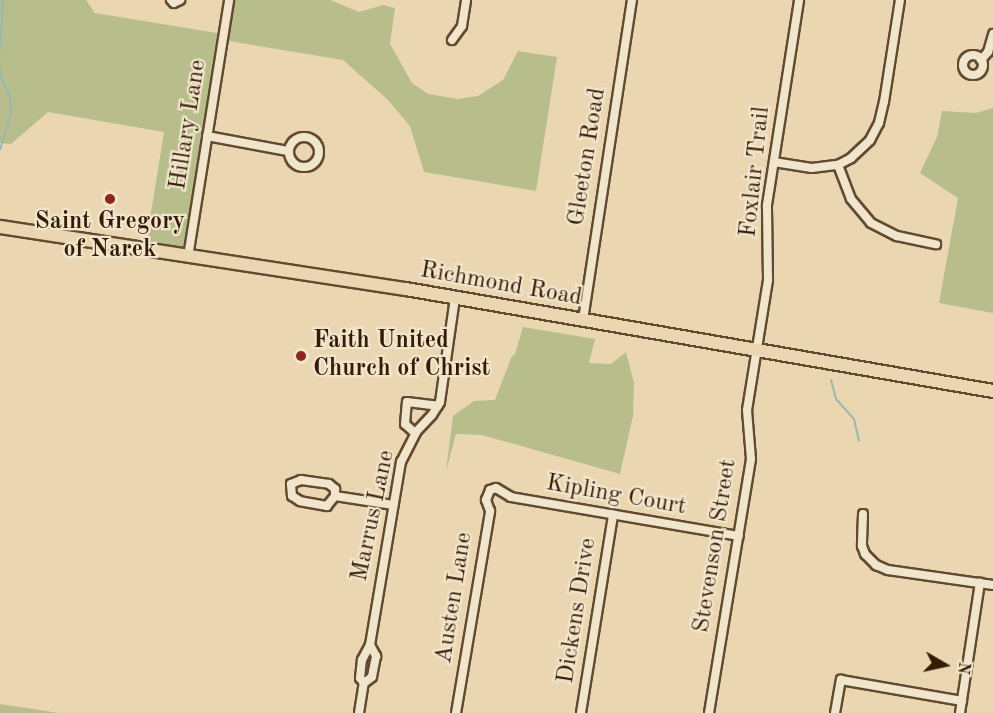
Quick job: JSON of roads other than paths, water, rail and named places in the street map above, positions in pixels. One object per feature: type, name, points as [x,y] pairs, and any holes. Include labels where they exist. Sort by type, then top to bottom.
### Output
[{"type":"main road","name":"Richmond Road","points":[[0,227],[455,298],[993,392]]},
{"type":"street","points":[[171,0],[174,3],[180,0]]},
{"type":"street","name":"Hillary Lane","points":[[188,257],[229,0]]},
{"type":"street","points":[[452,40],[462,26],[466,0]]},
{"type":"street","name":"Gleeton Road","points":[[583,320],[633,0]]},
{"type":"street","name":"Foxlair Trail","points":[[757,349],[768,280],[767,205],[799,0]]},
{"type":"street","points":[[774,162],[812,168],[838,165],[852,158],[864,147],[879,123],[900,0]]},
{"type":"street","points":[[981,60],[988,52],[993,34]]},
{"type":"street","points":[[207,136],[288,151]]},
{"type":"street","points":[[305,137],[316,142],[319,153],[314,164],[303,168],[292,162],[288,151],[294,141],[305,137]]},
{"type":"street","points":[[838,165],[851,199],[871,223],[897,236],[936,244]]},
{"type":"street","name":"Marrus Lane","points":[[370,645],[376,656],[372,677],[364,683],[360,678],[362,660],[370,645],[404,452],[415,433],[438,406],[443,388],[455,298]]},
{"type":"street","name":"Stevenson Street","points":[[709,713],[751,459],[747,410],[757,349]]},
{"type":"street","points":[[415,433],[405,424],[407,402],[438,406]]},
{"type":"street","points":[[301,480],[329,484],[335,489],[335,496],[327,506],[300,501],[292,496],[291,484],[301,480]]},
{"type":"street","name":"Kipling Court","points":[[490,490],[496,488],[511,497],[739,536]]},
{"type":"street","name":"Austen Lane","points":[[456,713],[490,511],[486,500],[490,490]]},
{"type":"street","points":[[335,496],[393,505]]},
{"type":"street","points":[[863,514],[862,546],[865,554],[876,565],[888,570],[993,585]]},
{"type":"street","name":"Dickens Drive","points":[[581,713],[613,515]]},
{"type":"street","points":[[960,713],[980,583]]},
{"type":"street","points":[[835,713],[841,680],[962,701]]},
{"type":"street","points":[[359,713],[364,683]]},
{"type":"waterway","points":[[0,51],[3,0]]},
{"type":"waterway","points":[[0,67],[10,98],[11,114],[0,149]]},
{"type":"waterway","points":[[831,380],[836,399],[854,419],[859,440]]},
{"type":"place","name":"Saint Gregory of Narek","points":[[110,199]]},
{"type":"place","name":"Faith United Church of Christ","points":[[301,356]]}]
